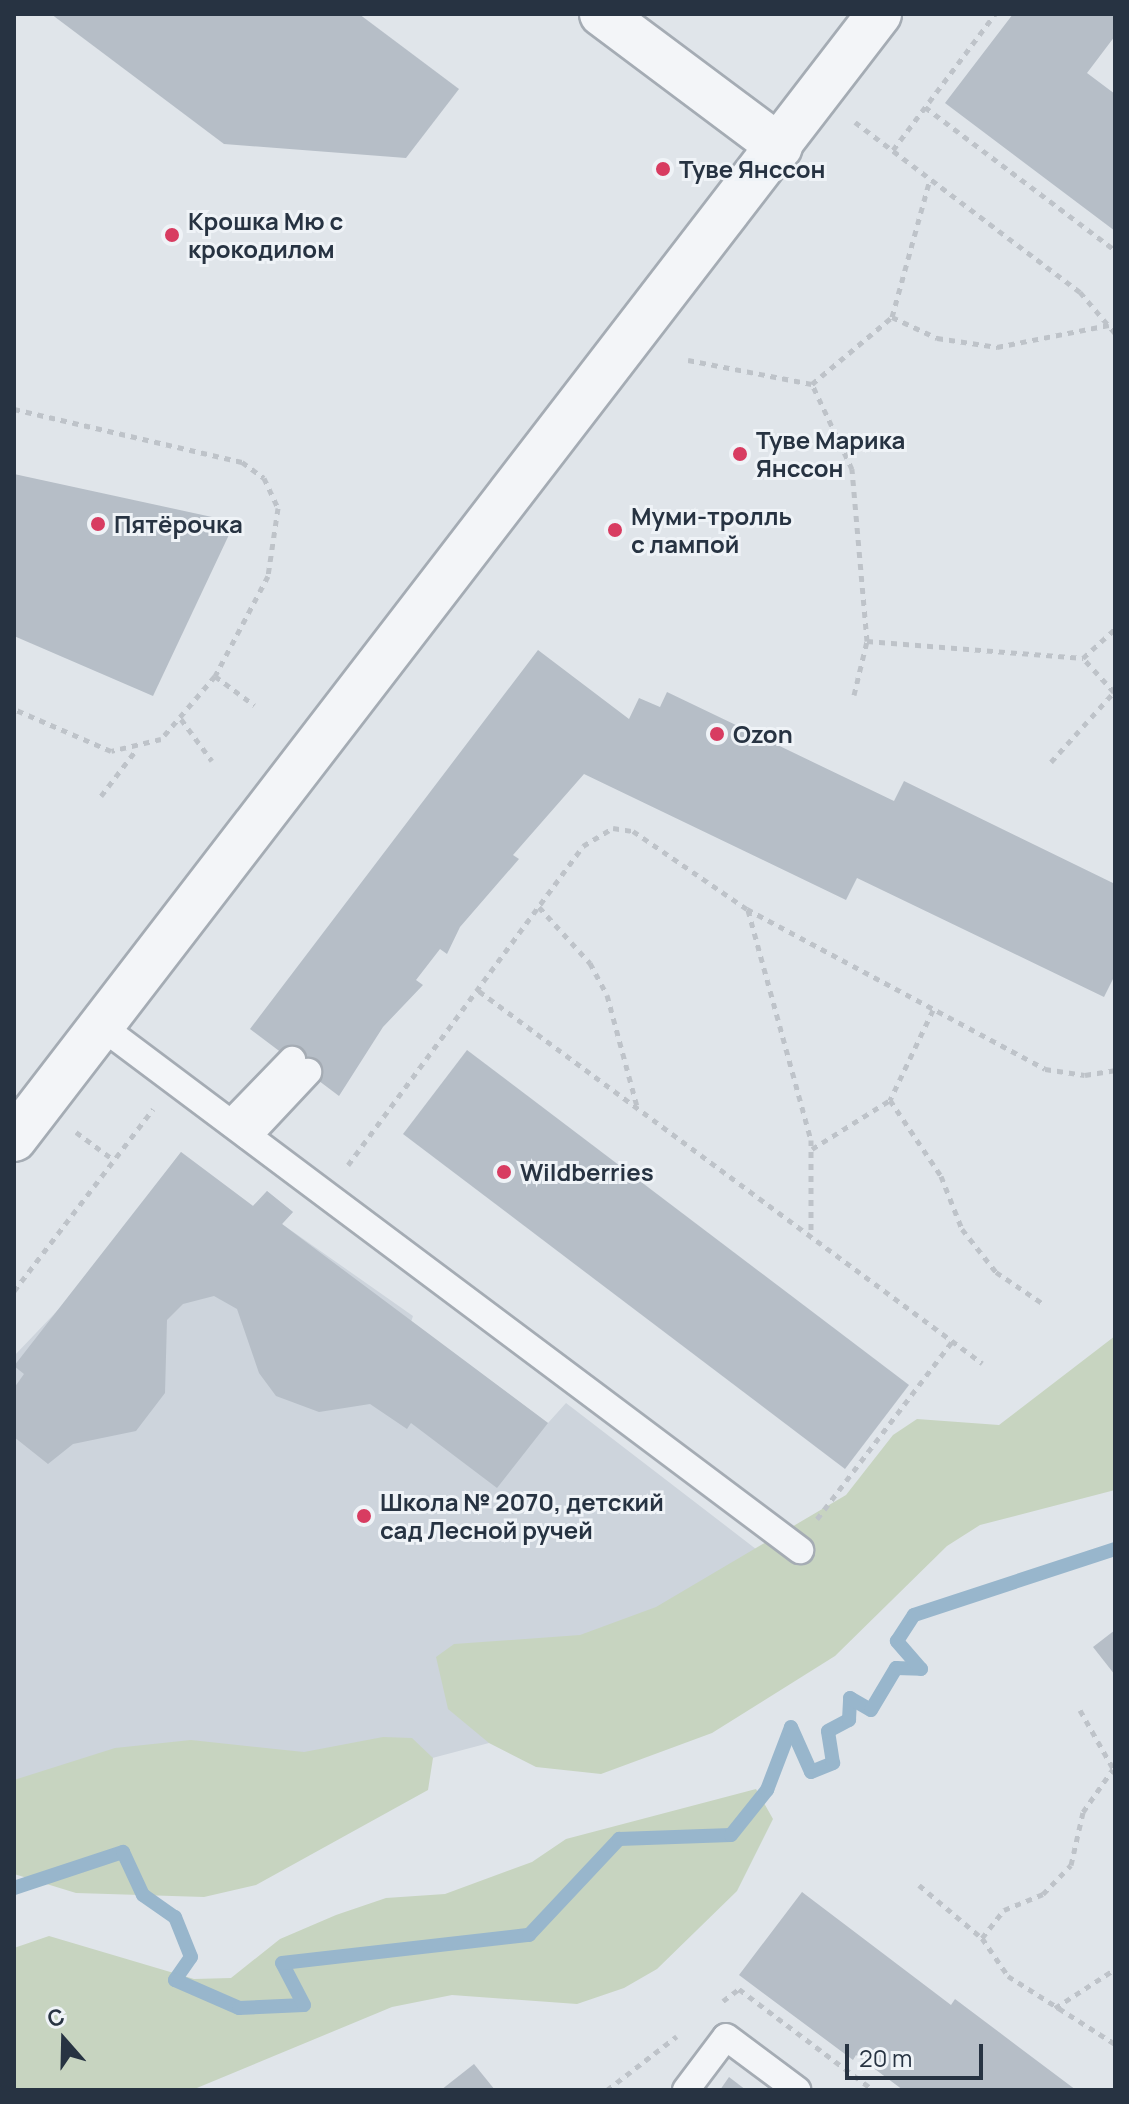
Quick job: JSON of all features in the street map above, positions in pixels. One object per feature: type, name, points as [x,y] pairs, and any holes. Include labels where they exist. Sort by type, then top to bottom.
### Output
[{"type":"street","points":[[602,14],[780,147]]},
{"type":"street","points":[[14,1139],[780,147],[879,14]]},
{"type":"lane","points":[[101,1026],[798,1548]]},
{"type":"lane","points":[[240,1130],[300,1066]]},
{"type":"lane","points":[[686,2090],[726,2037],[797,2090]]},
{"type":"path","points":[[893,150],[995,14]]},
{"type":"path","points":[[819,95],[1080,292],[1115,333]]},
{"type":"path","points":[[925,107],[1115,250]]},
{"type":"path","points":[[812,384],[892,317],[930,179]]},
{"type":"path","points":[[892,317],[937,338],[997,347],[1109,325]]},
{"type":"path","points":[[688,360],[812,384]]},
{"type":"path","points":[[812,384],[852,469],[867,641],[854,695]]},
{"type":"path","points":[[14,409],[242,462],[264,478],[278,508],[276,543],[268,576],[215,676],[181,719],[136,750],[101,796]]},
{"type":"path","points":[[1083,658],[1115,629]]},
{"type":"path","points":[[867,641],[1083,658],[1114,692],[1051,762]]},
{"type":"path","points":[[215,676],[254,705]]},
{"type":"path","points":[[14,709],[111,751],[136,750]]},
{"type":"path","points":[[181,719],[212,761]]},
{"type":"path","points":[[326,1194],[479,991],[583,846],[613,828],[633,831],[747,909],[1045,1069],[1085,1075],[1115,1070]]},
{"type":"path","points":[[539,907],[590,963],[607,995],[637,1108]]},
{"type":"path","points":[[747,909],[812,1149],[811,1236]]},
{"type":"path","points":[[479,991],[982,1363]]},
{"type":"path","points":[[812,1149],[890,1100],[933,1010]]},
{"type":"path","points":[[14,1291],[175,1080]]},
{"type":"path","points":[[890,1100],[941,1176],[962,1229],[996,1272],[1042,1303]]},
{"type":"path","points":[[798,1548],[952,1342]]},
{"type":"path","points":[[982,1938],[1004,1910],[1043,1894],[1071,1865],[1083,1812],[1114,1770],[1080,1710]]},
{"type":"path","points":[[919,1885],[982,1938],[1008,1976],[1115,2044]]},
{"type":"path","points":[[1055,2008],[1115,1969]]},
{"type":"path","points":[[715,2008],[739,1989],[873,2090]]},
{"type":"path","points":[[607,2090],[691,2026]]},
{"type":"shaded area","name":"Школа № 2070, детский сад Лесной ручей","points":[[181,1152],[253,1206],[267,1191],[293,1212],[282,1224],[413,1316],[411,1322],[548,1423],[566,1403],[834,1609],[489,1743],[270,1801],[14,1797],[14,1356],[78,1289]]},
{"type":"green space","points":[[1115,1336],[1115,1490],[980,1525],[947,1546],[835,1656],[712,1733],[601,1774],[536,1767],[489,1743],[448,1709],[436,1657],[454,1644],[580,1635],[656,1607],[846,1495],[893,1435],[917,1419],[999,1425]]},
{"type":"green space","points":[[383,1737],[412,1738],[433,1758],[428,1790],[256,1885],[204,1897],[76,1893],[14,1874],[14,1780],[115,1748],[191,1740],[304,1752]]},
{"type":"green space","points":[[756,1789],[773,1819],[737,1891],[657,1969],[624,1988],[577,2004],[452,1995],[392,2007],[192,2090],[14,2090],[14,1948],[49,1936],[194,1979],[231,1978],[280,1939],[336,1915],[386,1898],[445,1894],[532,1862],[566,1839]]},
{"type":"building","points":[[51,14],[359,14],[459,89],[406,158],[224,144]]},
{"type":"building","points":[[1013,14],[1115,14],[1115,36],[1087,73],[1115,94],[1115,231],[945,103]]},
{"type":"building","points":[[14,474],[235,522],[153,696],[14,636]]},
{"type":"building","points":[[538,650],[629,719],[639,698],[660,707],[667,692],[894,801],[904,781],[1115,884],[1115,975],[1104,997],[857,878],[846,900],[584,774],[513,855],[519,859],[460,927],[447,954],[440,949],[416,980],[423,985],[383,1027],[339,1096],[250,1029]]},
{"type":"building","points":[[467,1050],[909,1385],[845,1469],[403,1134]]},
{"type":"building","points":[[181,1152],[253,1206],[267,1191],[293,1212],[282,1224],[548,1423],[497,1488],[411,1423],[407,1429],[370,1404],[319,1412],[276,1396],[259,1373],[237,1309],[214,1296],[183,1304],[167,1320],[165,1393],[136,1431],[73,1444],[48,1464],[14,1437],[14,1388],[24,1374],[14,1366]]},
{"type":"building","points":[[1115,1630],[1115,1675],[1093,1647]]},
{"type":"building","points":[[802,1892],[951,2005],[955,1999],[1076,2090],[903,2090],[856,2055],[853,2060],[739,1975]]},
{"type":"building","points":[[474,2064],[495,2090],[441,2090]]},
{"type":"building","points":[[729,2077],[746,2090],[720,2090]]},
{"type":"waterway","points":[[14,1888],[123,1852],[143,1895],[175,1917],[191,1957],[175,1980],[239,2008],[304,2005],[282,1963],[529,1935],[619,1839],[731,1835],[767,1790],[791,1727],[811,1772],[833,1763],[828,1731],[849,1720],[850,1698],[871,1710],[896,1668],[921,1669],[897,1641],[914,1615],[1115,1549]]},
{"type":"place","name":"Туве Янссон","points":[[663,169]]},
{"type":"place","name":"Крошка Мю с крокодилом","points":[[172,235]]},
{"type":"place","name":"Туве Марика Янссон","points":[[740,454]]},
{"type":"place","name":"Пятёрочка","points":[[98,524]]},
{"type":"place","name":"Муми-тролль с лампой","points":[[615,530]]},
{"type":"place","name":"Ozon","points":[[717,734]]},
{"type":"place","name":"Wildberries","points":[[504,1172]]},
{"type":"place","name":"Школа № 2070, детский сад Лесной ручей","points":[[364,1516]]}]
